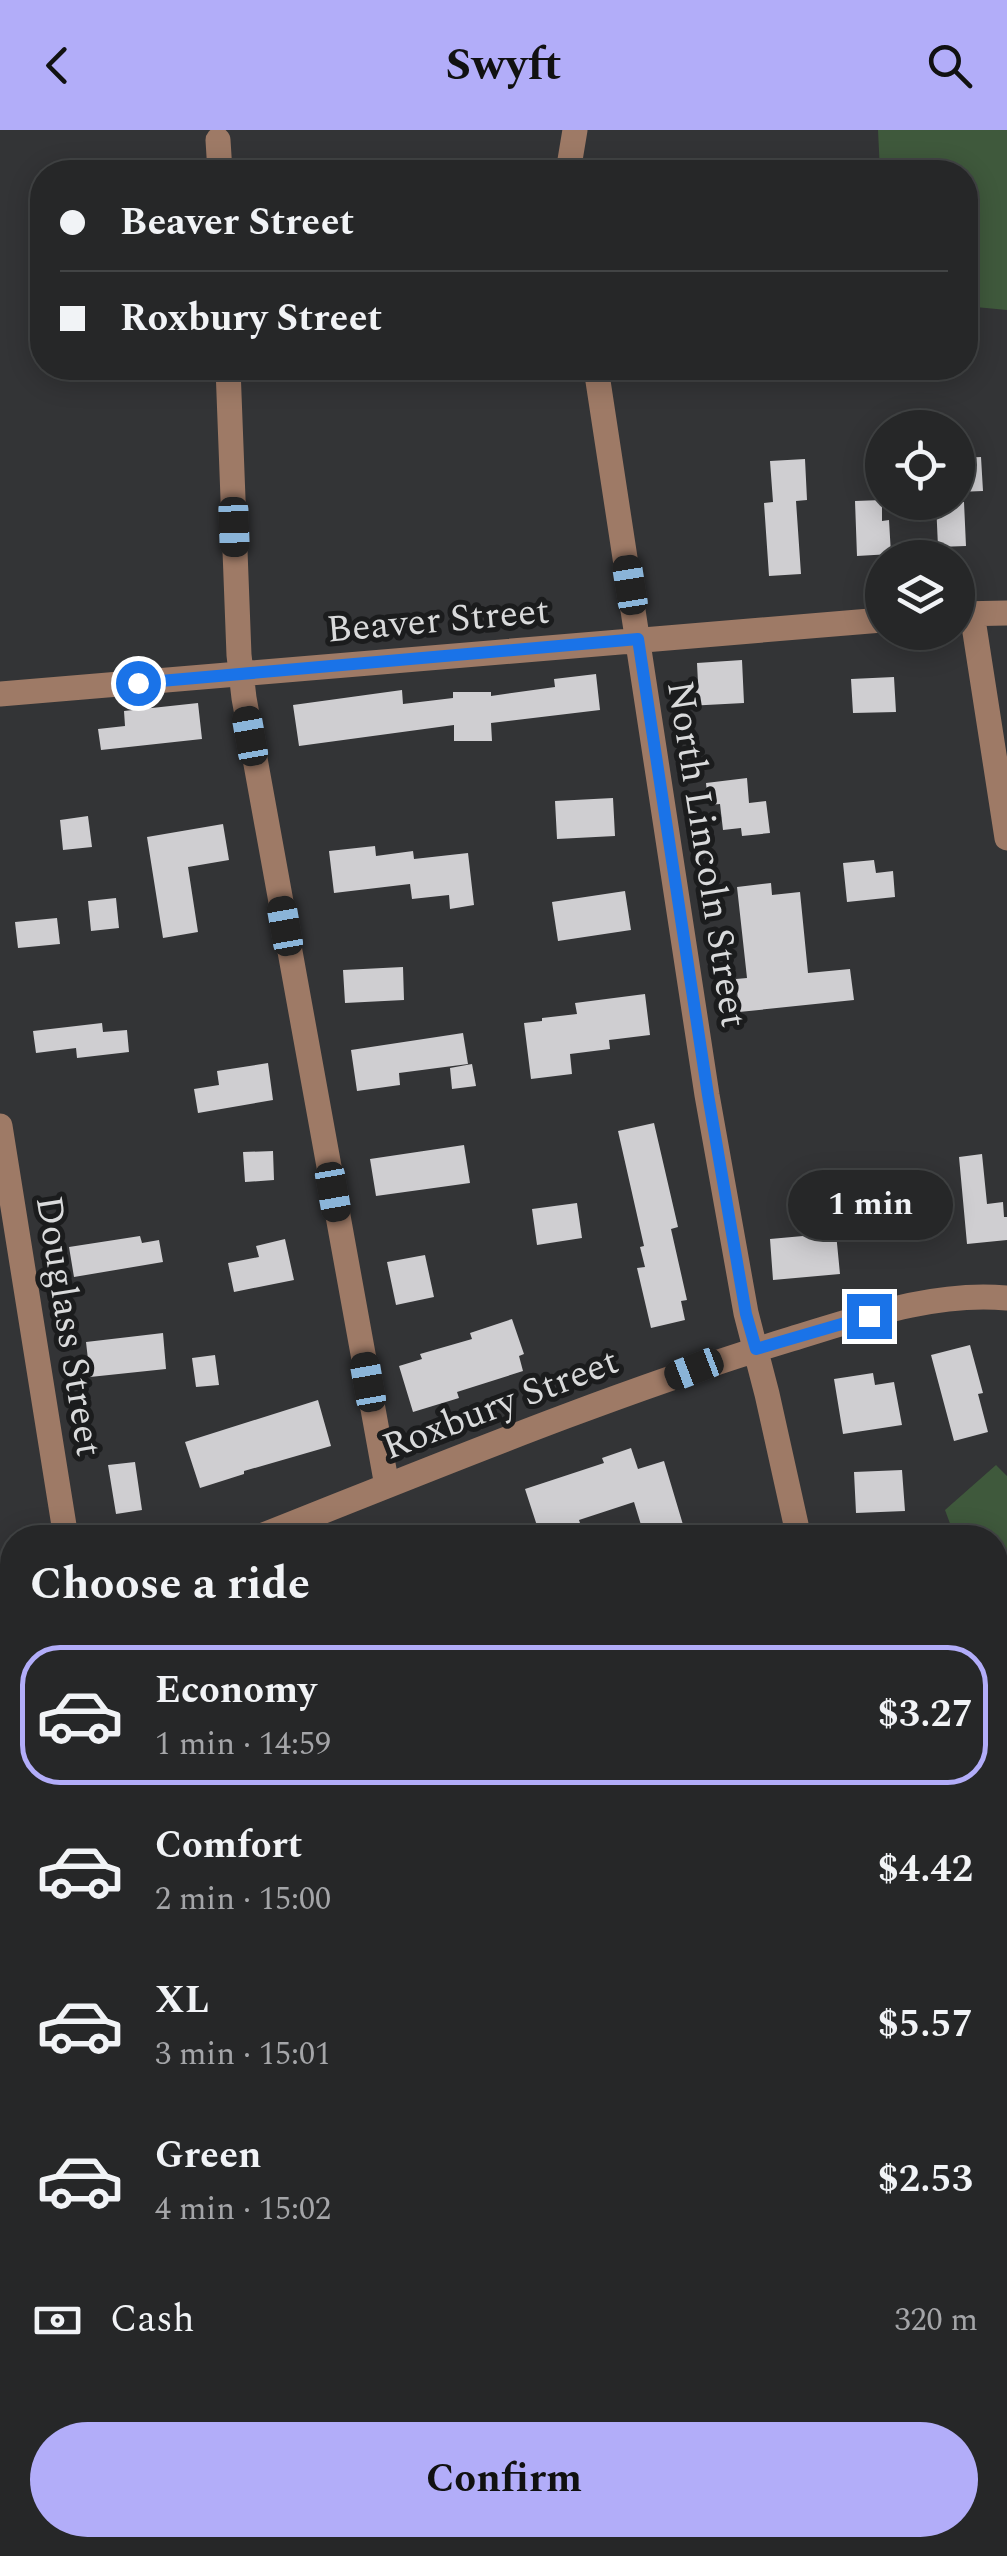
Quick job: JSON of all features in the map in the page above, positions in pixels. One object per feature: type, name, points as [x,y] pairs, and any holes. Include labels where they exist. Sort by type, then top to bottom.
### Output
[{"type":"street","points":[[570,160],[575,130]]},
{"type":"street","points":[[218,140],[219,160]]},
{"type":"street","points":[[228,380],[240,674],[387,1486]]},
{"type":"street","name":"North Lincoln Street","points":[[598,380],[710,1114],[746,1314],[796,1525]]},
{"type":"street","points":[[975,614],[1007,612]]},
{"type":"street","name":"Beaver Street","points":[[0,694],[865,621]]},
{"type":"street","points":[[972,650],[1007,838]]},
{"type":"street","name":"Douglass Street","points":[[0,1126],[64,1525]]},
{"type":"street","name":"Roxbury Street","points":[[289,1525],[694,1369],[756,1349],[896,1309],[943,1300],[1007,1298]]},
{"type":"green space","points":[[878,130],[1007,130],[1007,310],[978,307],[978,160],[879,160]]},
{"type":"green space","points":[[996,1465],[1007,1476],[1007,1525],[951,1525],[945,1510]]},
{"type":"building","points":[[975,457],[981,457],[983,491],[975,491]]},
{"type":"building","points":[[805,459],[807,500],[796,501],[801,574],[769,576],[764,503],[773,502],[770,461]]},
{"type":"building","points":[[855,501],[865,501],[865,520],[889,520],[890,540],[865,540],[865,556],[857,556]]},
{"type":"building","points":[[937,520],[965,520],[966,540],[938,540]]},
{"type":"building","points":[[742,660],[744,703],[687,706],[686,684],[698,683],[697,663]]},
{"type":"building","points":[[596,674],[600,710],[491,723],[492,741],[454,741],[454,725],[299,746],[293,705],[402,690],[403,704],[453,698],[453,692],[491,692],[491,696],[555,687],[554,679]]},
{"type":"building","points":[[894,677],[896,712],[853,713],[851,679]]},
{"type":"building","points":[[198,703],[202,739],[101,750],[98,729],[125,726],[124,711]]},
{"type":"building","points":[[747,778],[749,803],[766,801],[770,833],[742,836],[741,828],[723,830],[720,804],[708,805],[706,783]]},
{"type":"building","points":[[613,798],[615,836],[557,839],[555,801]]},
{"type":"building","points":[[88,816],[92,847],[63,850],[60,820]]},
{"type":"building","points":[[223,824],[229,860],[188,867],[198,932],[163,938],[147,837]]},
{"type":"building","points":[[375,846],[376,856],[413,851],[414,859],[468,853],[474,905],[450,909],[449,895],[412,899],[410,884],[334,893],[329,851]]},
{"type":"building","points":[[874,860],[876,873],[893,871],[895,897],[847,902],[843,863]]},
{"type":"building","points":[[771,883],[772,895],[800,892],[808,973],[850,969],[854,1000],[739,1012],[736,979],[747,978],[737,887]]},
{"type":"building","points":[[625,891],[631,930],[558,941],[552,902]]},
{"type":"building","points":[[116,898],[119,928],[91,931],[88,901]]},
{"type":"building","points":[[57,918],[60,944],[18,948],[15,922]]},
{"type":"building","points":[[403,967],[404,1000],[345,1003],[343,970]]},
{"type":"building","points":[[645,994],[650,1035],[609,1040],[610,1049],[570,1054],[572,1074],[531,1079],[524,1023],[577,1014],[575,1003]]},
{"type":"building","points":[[102,1023],[103,1032],[127,1030],[129,1052],[77,1058],[76,1048],[36,1053],[33,1031]]},
{"type":"building","points":[[463,1033],[468,1064],[399,1073],[400,1085],[357,1091],[351,1050]]},
{"type":"building","points":[[268,1063],[273,1100],[198,1113],[194,1089],[219,1085],[217,1071]]},
{"type":"building","points":[[472,1064],[476,1086],[452,1089],[450,1068]]},
{"type":"building","points":[[654,1123],[678,1227],[671,1229],[687,1300],[681,1301],[685,1320],[651,1328],[637,1268],[645,1267],[640,1247],[644,1246],[618,1131]]},
{"type":"building","points":[[464,1145],[470,1183],[376,1196],[370,1159]]},
{"type":"building","points":[[273,1151],[274,1180],[245,1182],[243,1152]]},
{"type":"building","points":[[982,1154],[987,1204],[1003,1202],[1007,1240],[967,1244],[959,1157]]},
{"type":"building","points":[[577,1203],[582,1238],[537,1245],[532,1209]]},
{"type":"building","points":[[836,1233],[840,1274],[773,1280],[770,1239]]},
{"type":"building","points":[[140,1236],[142,1243],[159,1240],[163,1262],[74,1277],[69,1247]]},
{"type":"building","points":[[285,1239],[294,1280],[234,1292],[228,1263],[259,1257],[256,1246]]},
{"type":"building","points":[[425,1255],[434,1297],[396,1305],[387,1262]]},
{"type":"building","points":[[512,1319],[524,1354],[519,1356],[523,1371],[457,1392],[459,1398],[413,1412],[399,1366],[422,1359],[420,1354],[472,1339],[470,1333]]},
{"type":"building","points":[[163,1333],[166,1369],[90,1377],[86,1342]]},
{"type":"building","points":[[970,1345],[983,1393],[978,1394],[988,1432],[954,1441],[931,1355]]},
{"type":"building","points":[[215,1355],[219,1385],[196,1387],[192,1358]]},
{"type":"building","points":[[873,1373],[875,1385],[894,1382],[902,1425],[843,1434],[834,1379]]},
{"type":"building","points":[[318,1400],[331,1446],[200,1488],[185,1442]]},
{"type":"building","points":[[631,1448],[638,1469],[664,1461],[683,1525],[641,1525],[634,1502],[579,1520],[581,1525],[537,1525],[525,1489],[604,1463],[602,1458]]},
{"type":"building","points":[[135,1462],[142,1510],[116,1514],[108,1465]]},
{"type":"building","points":[[902,1470],[905,1511],[856,1513],[854,1472]]},
{"type":"route","points":[[138,683],[638,639],[708,1095],[746,1314],[756,1349],[869,1316]]}]
